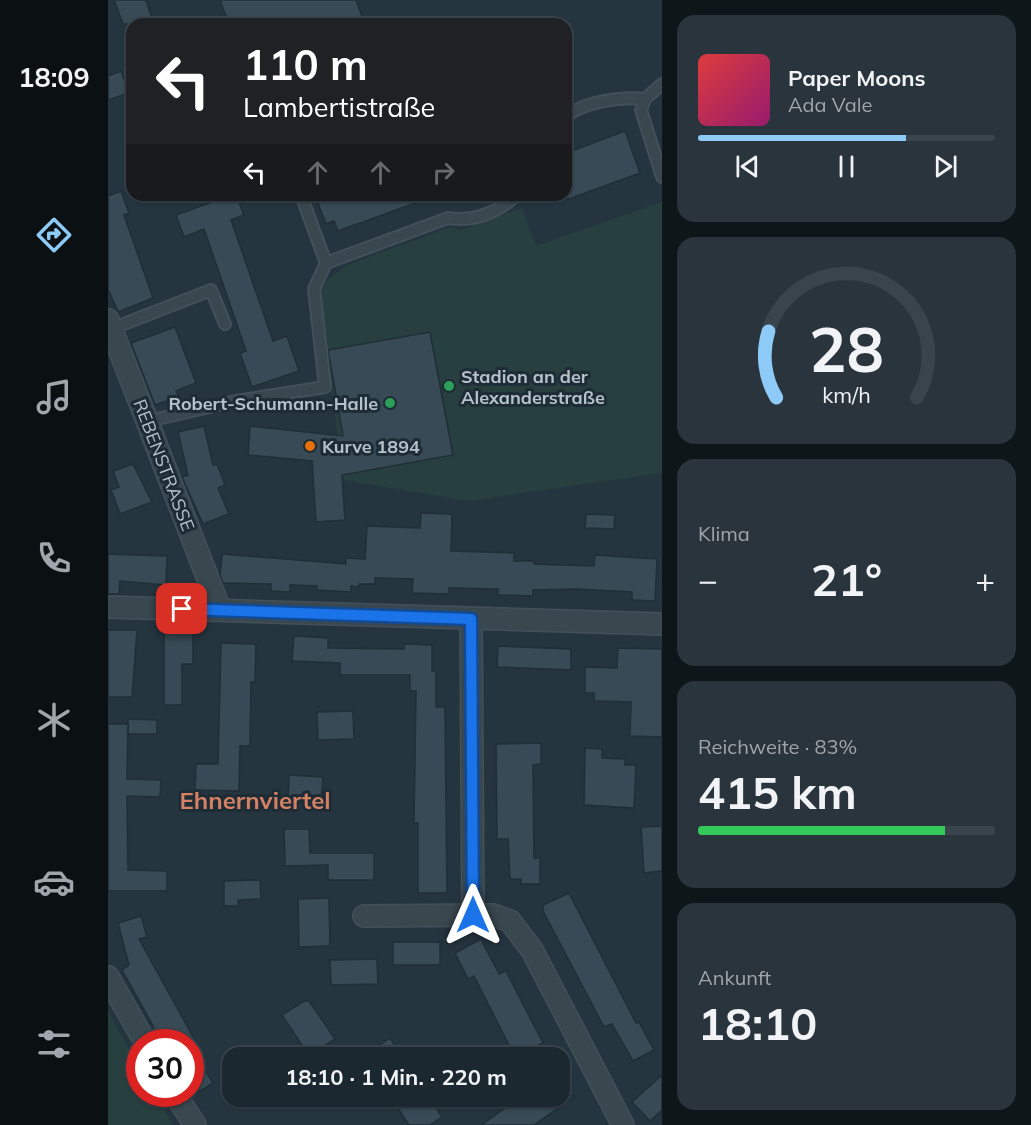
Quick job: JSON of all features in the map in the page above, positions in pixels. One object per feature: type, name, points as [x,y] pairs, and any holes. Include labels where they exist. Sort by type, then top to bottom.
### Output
[{"type":"street","name":"REBENSTRASSE","points":[[110,324],[220,610]]},
{"type":"street","points":[[108,607],[662,624]]},
{"type":"street","points":[[471,619],[473,915]]},
{"type":"street","points":[[364,916],[494,915],[510,921],[522,933],[623,1125]]},
{"type":"street","points":[[108,978],[138,1029]]},
{"type":"street","points":[[183,1107],[195,1125]]},
{"type":"lane","points":[[662,84],[645,99],[641,110],[662,177]]},
{"type":"lane","points":[[572,111],[626,97],[645,99]]},
{"type":"lane","points":[[148,421],[236,401],[325,387],[314,289],[326,263],[303,201]]},
{"type":"lane","points":[[326,263],[448,218],[465,221],[506,206],[511,201]]},
{"type":"lane","points":[[110,324],[211,290],[225,324]]},
{"type":"green space","points":[[662,202],[662,473],[469,501],[344,480],[319,296],[326,281],[347,265],[451,227],[462,230],[522,208],[536,246]]},
{"type":"green space","points":[[108,1011],[126,1044],[126,1107],[163,1107],[173,1125],[108,1125]]},
{"type":"building","points":[[114,0],[146,0],[152,18],[126,18],[126,24],[123,24]]},
{"type":"building","points":[[220,0],[356,0],[363,18],[227,18]]},
{"type":"building","points":[[121,71],[126,85],[126,94],[108,100],[108,76]]},
{"type":"building","points":[[625,131],[640,173],[572,198],[572,151]]},
{"type":"building","points":[[121,191],[129,213],[124,215],[153,298],[118,312],[108,289],[108,196]]},
{"type":"building","points":[[215,201],[238,201],[244,215],[231,220],[273,341],[287,336],[299,371],[252,387],[240,353],[246,351],[204,229],[184,237],[176,215]]},
{"type":"building","points":[[317,201],[421,201],[338,231],[334,221],[326,224]]},
{"type":"building","points":[[175,327],[196,383],[176,391],[179,397],[155,405],[131,343]]},
{"type":"building","name":"Robert-Schumann-Halle","points":[[430,332],[453,455],[342,475],[345,520],[316,522],[312,461],[248,455],[250,426],[343,436],[328,350]]},
{"type":"building","points":[[204,426],[213,465],[217,464],[225,485],[218,488],[229,514],[203,524],[182,477],[188,475],[178,432]]},
{"type":"building","points":[[133,464],[152,502],[120,514],[111,490],[119,487],[113,471]]},
{"type":"building","points":[[421,513],[452,514],[451,551],[514,553],[514,561],[534,561],[534,564],[594,566],[595,555],[657,559],[655,601],[632,600],[632,592],[575,589],[533,590],[533,596],[498,595],[498,589],[449,588],[449,594],[412,593],[413,579],[375,578],[375,584],[351,586],[351,592],[317,590],[317,586],[290,585],[290,592],[271,591],[271,584],[223,583],[220,575],[222,554],[346,564],[346,558],[365,559],[367,526],[420,528]]},
{"type":"building","points":[[586,514],[615,515],[614,529],[585,528]]},
{"type":"building","points":[[108,554],[167,556],[166,585],[120,581],[119,594],[108,594]]},
{"type":"building","points":[[108,630],[137,630],[132,697],[108,697]]},
{"type":"building","points":[[164,633],[193,633],[193,664],[182,664],[182,705],[164,705]]},
{"type":"building","points":[[294,636],[328,638],[328,648],[404,649],[404,644],[432,645],[432,671],[436,671],[436,707],[445,707],[447,893],[418,893],[418,823],[414,823],[416,691],[410,691],[410,675],[340,675],[340,663],[292,661]]},
{"type":"building","points":[[221,643],[256,644],[255,682],[251,682],[250,746],[240,746],[239,791],[195,790],[196,764],[218,764]]},
{"type":"building","points":[[498,646],[571,649],[571,670],[497,667]]},
{"type":"building","points":[[618,648],[662,649],[662,737],[630,736],[631,702],[594,701],[594,693],[585,693],[585,667],[617,668]]},
{"type":"building","points":[[353,711],[354,739],[318,740],[317,712]]},
{"type":"building","points":[[128,719],[157,720],[157,734],[128,734]]},
{"type":"building","points":[[108,724],[128,724],[127,779],[161,780],[160,797],[127,796],[128,870],[167,871],[167,891],[108,891]]},
{"type":"building","points":[[541,743],[541,764],[533,765],[534,858],[540,858],[540,884],[521,884],[521,879],[510,879],[508,839],[497,839],[496,744]]},
{"type":"building","points":[[585,748],[602,749],[602,758],[625,759],[625,765],[636,765],[634,808],[584,805]]},
{"type":"building","points":[[289,775],[323,777],[321,803],[288,800]]},
{"type":"building","points":[[662,826],[662,871],[644,873],[641,827]]},
{"type":"building","points":[[284,829],[309,829],[310,853],[374,853],[374,880],[328,880],[328,865],[285,866]]},
{"type":"building","points":[[260,880],[261,899],[238,900],[238,906],[224,906],[224,881]]},
{"type":"building","points":[[569,893],[636,1023],[639,1022],[654,1050],[633,1061],[612,1024],[604,1027],[543,911],[543,905]]},
{"type":"building","points":[[329,898],[330,946],[299,947],[298,899]]},
{"type":"building","points":[[141,916],[147,937],[139,939],[189,1029],[155,1029],[122,970],[129,965],[118,923]]},
{"type":"building","points":[[481,939],[499,974],[506,971],[543,1043],[535,1047],[510,1047],[474,976],[468,979],[455,953]]},
{"type":"building","points":[[393,942],[440,942],[440,965],[393,965]]},
{"type":"building","points":[[377,959],[378,984],[331,985],[330,960]]},
{"type":"building","points":[[304,1001],[309,1001],[335,1039],[323,1047],[303,1047],[282,1015]]},
{"type":"building","points":[[390,1038],[396,1047],[377,1047]]},
{"type":"building","points":[[204,1068],[213,1083],[204,1089]]},
{"type":"building","points":[[662,1075],[662,1110],[650,1121],[632,1102]]},
{"type":"building","points":[[397,1107],[436,1107],[442,1117],[430,1125],[409,1125]]},
{"type":"building","points":[[507,1107],[559,1107],[534,1125],[481,1125]]},
{"type":"place","name":"Stadion an der Alexanderstraße","points":[[449,386]]},
{"type":"place","name":"Robert-Schumann-Halle","points":[[390,403]]},
{"type":"place","name":"Kurve 1894","points":[[310,446]]},
{"type":"district","name":"Ehnernviertel","points":[[255,800]]},
{"type":"route","points":[[182,609],[471,619],[473,915]]}]
